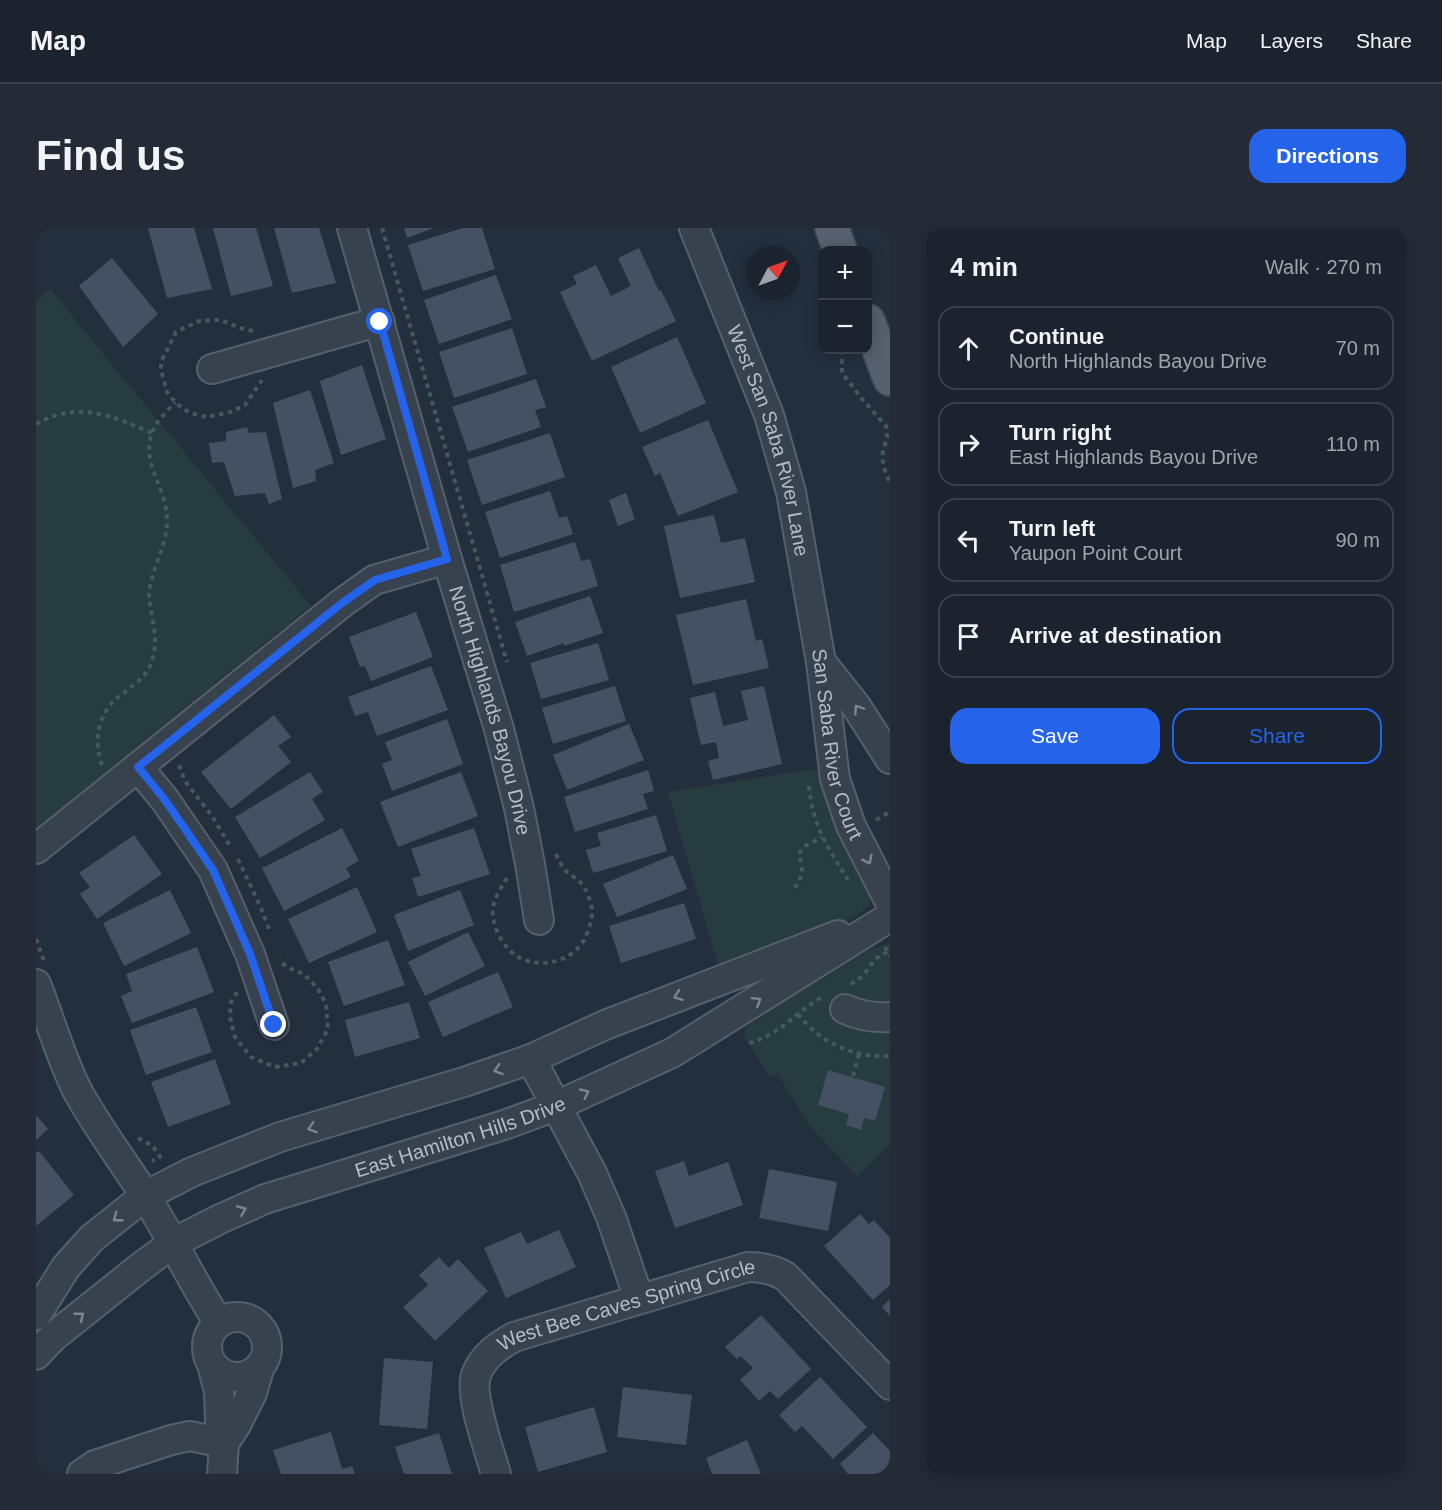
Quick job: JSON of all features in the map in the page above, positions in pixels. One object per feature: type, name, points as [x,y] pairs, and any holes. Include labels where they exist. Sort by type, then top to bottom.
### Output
[{"type":"main road","points":[[832,228],[839,246]]},
{"type":"main road","points":[[872,334],[890,379]]},
{"type":"street","name":"North Highlands Bayou Drive","points":[[352,228],[447,559],[499,729],[519,808],[538,920]]},
{"type":"street","name":"West San Saba River Lane","points":[[694,228],[769,415],[791,492],[821,662]]},
{"type":"street","points":[[212,369],[380,322]]},
{"type":"street","points":[[36,849],[342,603],[375,580],[447,559]]},
{"type":"street","name":"San Saba River Court","points":[[821,662],[856,706],[890,759]]},
{"type":"street","name":"San Saba River Court","points":[[821,662],[835,779],[851,826],[890,902]]},
{"type":"street","points":[[127,776],[165,800],[213,870],[250,954],[274,1025]]},
{"type":"street","name":"East Hamilton Hills Drive","points":[[36,1315],[66,1267],[92,1238],[145,1196],[192,1172],[280,1137],[464,1082],[531,1059],[605,1025],[890,916]]},
{"type":"street","name":"East Hamilton Hills Drive","points":[[36,1355],[53,1337],[173,1243],[265,1199],[504,1125],[556,1106],[672,1053],[890,916]]},
{"type":"street","points":[[36,984],[58,1048],[77,1089],[145,1196],[200,1294],[219,1323]]},
{"type":"street","points":[[845,1009],[875,1018],[890,1017]]},
{"type":"street","points":[[531,1059],[592,1173],[611,1217],[639,1299]]},
{"type":"street","name":"West Bee Caves Spring Circle","points":[[496,1474],[475,1400],[475,1376],[485,1359],[498,1345],[514,1337],[748,1267],[762,1267],[785,1276],[890,1385]]},
{"type":"street","points":[[222,1474],[224,1443],[219,1392],[208,1354],[208,1338],[219,1323],[235,1316],[246,1318],[261,1327],[266,1336],[267,1353],[259,1369],[252,1393],[224,1443]]},
{"type":"street","points":[[212,1364],[217,1371],[237,1378],[248,1376],[259,1369]]},
{"type":"street","points":[[82,1474],[95,1465],[171,1440],[190,1436],[224,1443]]},
{"type":"path","points":[[127,776],[102,765],[97,743],[99,728],[108,708],[144,676],[154,656],[155,640],[149,596],[155,567],[165,541],[167,524],[164,499],[149,456],[149,446],[152,433],[175,402],[167,392],[161,370],[162,362],[176,332],[199,321],[221,320],[240,328],[259,332]]},
{"type":"path","points":[[842,354],[842,373],[886,426],[887,437],[882,456],[890,484]]},
{"type":"path","points":[[36,424],[44,419],[78,411],[95,412],[152,433]]},
{"type":"path","points":[[810,780],[814,818],[822,837],[845,874]]},
{"type":"path","points":[[795,888],[802,871],[800,851],[822,837]]},
{"type":"path","points":[[890,950],[887,951],[890,956]]},
{"type":"path","points":[[749,1043],[776,1032],[798,1014],[807,1026],[835,1045],[860,1054],[875,1057],[890,1056]]},
{"type":"path","points":[[853,1076],[860,1054]]},
{"type":"green space","points":[[50,289],[311,606],[36,830],[36,301]]},
{"type":"green space","points":[[827,767],[873,896],[871,901],[863,911],[847,921],[720,972],[668,792]]},
{"type":"green space","points":[[890,944],[890,1144],[858,1177],[808,1124],[777,1073],[769,1077],[745,1037],[745,1031],[750,1024],[856,958]]},
{"type":"building","points":[[148,228],[194,228],[212,289],[167,298]]},
{"type":"building","points":[[213,228],[256,228],[273,286],[231,296]]},
{"type":"building","points":[[274,228],[319,228],[336,283],[292,293]]},
{"type":"building","points":[[404,228],[434,228],[407,238]]},
{"type":"building","points":[[463,228],[482,228],[495,269],[423,291],[408,245]]},
{"type":"building","points":[[639,248],[676,321],[592,361],[560,292],[577,284],[573,276],[596,265],[611,296],[631,286],[618,258]]},
{"type":"building","points":[[112,258],[158,314],[123,347],[79,286]]},
{"type":"building","points":[[496,275],[512,319],[439,344],[424,300]]},
{"type":"building","points":[[512,328],[527,374],[454,398],[439,352]]},
{"type":"building","points":[[677,337],[706,403],[640,433],[611,367]]},
{"type":"building","points":[[362,365],[386,439],[341,455],[320,381]]},
{"type":"building","points":[[536,379],[546,407],[535,410],[541,427],[468,452],[452,407]]},
{"type":"building","points":[[310,390],[334,463],[315,470],[316,481],[293,488],[273,403]]},
{"type":"building","points":[[708,420],[738,492],[678,516],[660,473],[655,476],[642,447]]},
{"type":"building","points":[[247,427],[249,433],[266,432],[282,499],[269,504],[265,493],[235,496],[224,462],[212,463],[209,443],[226,441],[226,432]]},
{"type":"building","points":[[550,433],[565,477],[482,505],[467,460]]},
{"type":"building","points":[[550,491],[559,518],[567,516],[573,534],[500,558],[485,512]]},
{"type":"building","points":[[626,493],[635,519],[618,526],[609,500]]},
{"type":"building","points":[[714,515],[721,543],[745,538],[755,582],[680,598],[664,526]]},
{"type":"building","points":[[575,542],[581,561],[590,559],[598,586],[514,612],[500,565]]},
{"type":"building","points":[[590,596],[603,633],[527,656],[515,622]]},
{"type":"building","points":[[746,599],[756,641],[762,639],[769,668],[693,685],[676,615]]},
{"type":"building","points":[[416,612],[433,657],[371,681],[365,666],[360,667],[349,637]]},
{"type":"building","points":[[598,643],[609,680],[541,699],[530,663]]},
{"type":"building","points":[[431,666],[448,710],[377,736],[368,712],[355,716],[348,697]]},
{"type":"building","points":[[615,686],[626,721],[553,744],[542,708]]},
{"type":"building","points":[[764,686],[782,764],[713,780],[708,761],[719,758],[716,742],[701,745],[690,698],[715,692],[723,726],[748,720],[741,691]]},
{"type":"building","points":[[274,715],[291,737],[278,746],[291,762],[231,809],[201,772]]},
{"type":"building","points":[[447,719],[463,764],[392,791],[382,764],[392,760],[385,742]]},
{"type":"building","points":[[629,724],[644,760],[567,790],[553,755]]},
{"type":"building","points":[[648,770],[654,791],[643,794],[648,809],[575,832],[564,797]]},
{"type":"building","points":[[310,772],[323,792],[312,799],[325,820],[260,858],[235,817]]},
{"type":"building","points":[[461,772],[478,816],[398,847],[380,802]]},
{"type":"building","points":[[656,815],[667,851],[593,873],[586,850],[601,846],[597,833]]},
{"type":"building","points":[[342,828],[359,861],[346,868],[351,877],[284,911],[262,868]]},
{"type":"building","points":[[474,828],[490,874],[418,897],[412,878],[421,876],[411,849]]},
{"type":"building","points":[[134,835],[162,874],[97,919],[80,894],[90,887],[79,873]]},
{"type":"building","points":[[673,855],[687,889],[617,917],[603,884]]},
{"type":"building","points":[[357,887],[377,932],[309,963],[288,919]]},
{"type":"building","points":[[170,890],[191,933],[124,966],[103,923]]},
{"type":"building","points":[[460,890],[474,925],[408,951],[394,915]]},
{"type":"building","points":[[684,903],[696,939],[621,963],[609,926]]},
{"type":"building","points":[[468,932],[485,966],[425,996],[408,962]]},
{"type":"building","points":[[388,940],[405,985],[344,1006],[328,962]]},
{"type":"building","points":[[197,947],[214,992],[132,1023],[121,996],[132,991],[126,974]]},
{"type":"building","points":[[498,972],[513,1007],[443,1037],[428,1002]]},
{"type":"building","points":[[409,1002],[420,1038],[355,1057],[345,1020]]},
{"type":"building","points":[[196,1007],[212,1052],[146,1075],[130,1030]]},
{"type":"building","points":[[215,1059],[231,1104],[168,1127],[151,1082]]},
{"type":"building","points":[[828,1070],[885,1087],[875,1121],[864,1118],[861,1130],[846,1125],[849,1114],[818,1105]]},
{"type":"building","points":[[36,1115],[48,1129],[36,1140]]},
{"type":"building","points":[[39,1151],[74,1195],[36,1226],[36,1153]]},
{"type":"building","points":[[684,1161],[689,1176],[728,1162],[743,1205],[675,1228],[655,1171]]},
{"type":"building","points":[[769,1169],[837,1182],[828,1231],[759,1218]]},
{"type":"building","points":[[860,1214],[869,1224],[874,1220],[890,1238],[890,1285],[873,1300],[824,1246]]},
{"type":"building","points":[[559,1230],[576,1267],[506,1298],[484,1248],[521,1232],[527,1244]]},
{"type":"building","points":[[439,1257],[449,1268],[458,1259],[488,1291],[435,1341],[403,1307],[428,1285],[419,1275]]},
{"type":"building","points":[[890,1299],[890,1316],[882,1307]]},
{"type":"building","points":[[761,1315],[811,1369],[778,1399],[770,1391],[759,1401],[740,1380],[753,1368],[741,1356],[737,1359],[725,1347]]},
{"type":"building","points":[[384,1358],[433,1362],[427,1429],[379,1425]]},
{"type":"building","points":[[820,1377],[867,1427],[833,1459],[802,1426],[795,1432],[779,1415]]},
{"type":"building","points":[[623,1387],[692,1395],[686,1445],[617,1437]]},
{"type":"building","points":[[594,1407],[607,1452],[538,1472],[525,1427]]},
{"type":"building","points":[[331,1432],[342,1469],[352,1466],[355,1474],[281,1474],[273,1450]]},
{"type":"building","points":[[439,1433],[452,1474],[404,1474],[395,1447]]},
{"type":"building","points":[[873,1433],[890,1451],[890,1474],[848,1474],[840,1464]]},
{"type":"building","points":[[747,1440],[761,1474],[712,1474],[706,1458]]},
{"type":"route","points":[[274,1025],[250,954],[213,870],[165,800],[138,767],[342,603],[375,580],[447,559],[380,322]]}]
